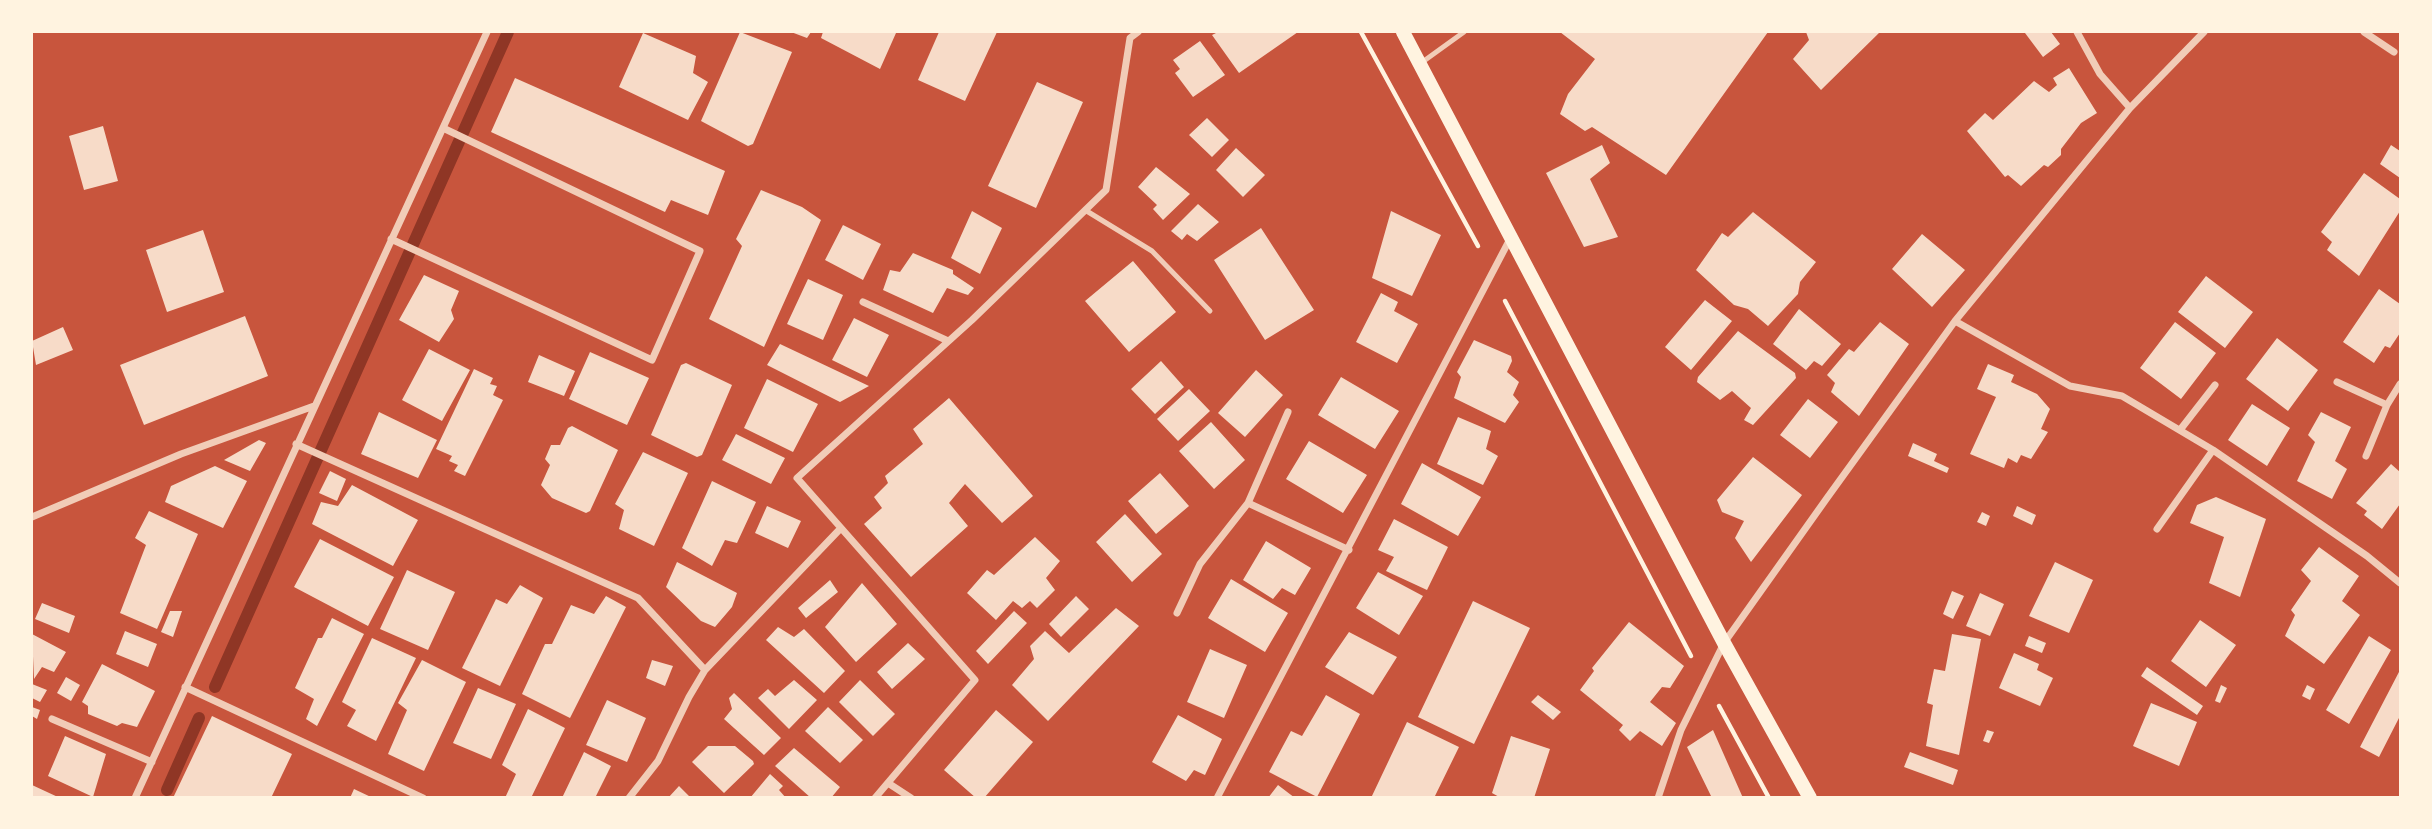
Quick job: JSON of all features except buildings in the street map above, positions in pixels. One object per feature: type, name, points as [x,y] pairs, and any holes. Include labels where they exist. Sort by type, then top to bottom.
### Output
[{"type":"main road","points":[[1403,32],[1724,643],[1810,797]]},
{"type":"street","points":[[135,797],[487,32]]},
{"type":"street","points":[[875,797],[975,680],[797,478],[946,340],[972,320],[1106,190],[1130,38],[1138,32]]},
{"type":"street","points":[[2077,32],[2100,74],[2130,108]]},
{"type":"street","points":[[1658,797],[1681,730],[1724,643],[1955,321],[2130,108],[2204,32]]},
{"type":"street","points":[[2364,32],[2393,51]]},
{"type":"street","points":[[391,239],[652,360],[700,251],[443,128]]},
{"type":"street","points":[[1217,797],[1512,237]]},
{"type":"street","points":[[863,302],[946,340]]},
{"type":"street","points":[[1955,321],[2070,386],[2122,396],[2180,430],[2367,556],[2400,583]]},
{"type":"street","points":[[2337,382],[2387,405]]},
{"type":"street","points":[[2180,430],[2216,384]]},
{"type":"street","points":[[2366,456],[2387,405],[2400,384]]},
{"type":"street","points":[[32,517],[181,454],[314,406]]},
{"type":"street","points":[[1177,613],[1200,564],[1248,503],[1288,412]]},
{"type":"street","points":[[296,444],[638,598],[705,670]]},
{"type":"street","points":[[2157,529],[2213,450]]},
{"type":"street","points":[[1248,503],[1349,550]]},
{"type":"street","points":[[629,797],[659,761],[689,696],[705,670],[841,528]]},
{"type":"street","points":[[186,687],[423,797]]},
{"type":"street","points":[[52,719],[152,762]]},
{"type":"street","points":[[888,783],[911,797]]},
{"type":"lane","points":[[1420,64],[1464,32]]},
{"type":"lane","points":[[1086,210],[1152,251],[1210,312]]},
{"type":"path","points":[[1361,32],[1769,797]]},
{"type":"waterway","points":[[215,687],[508,32]]},
{"type":"waterway","points":[[167,790],[199,718]]}]
